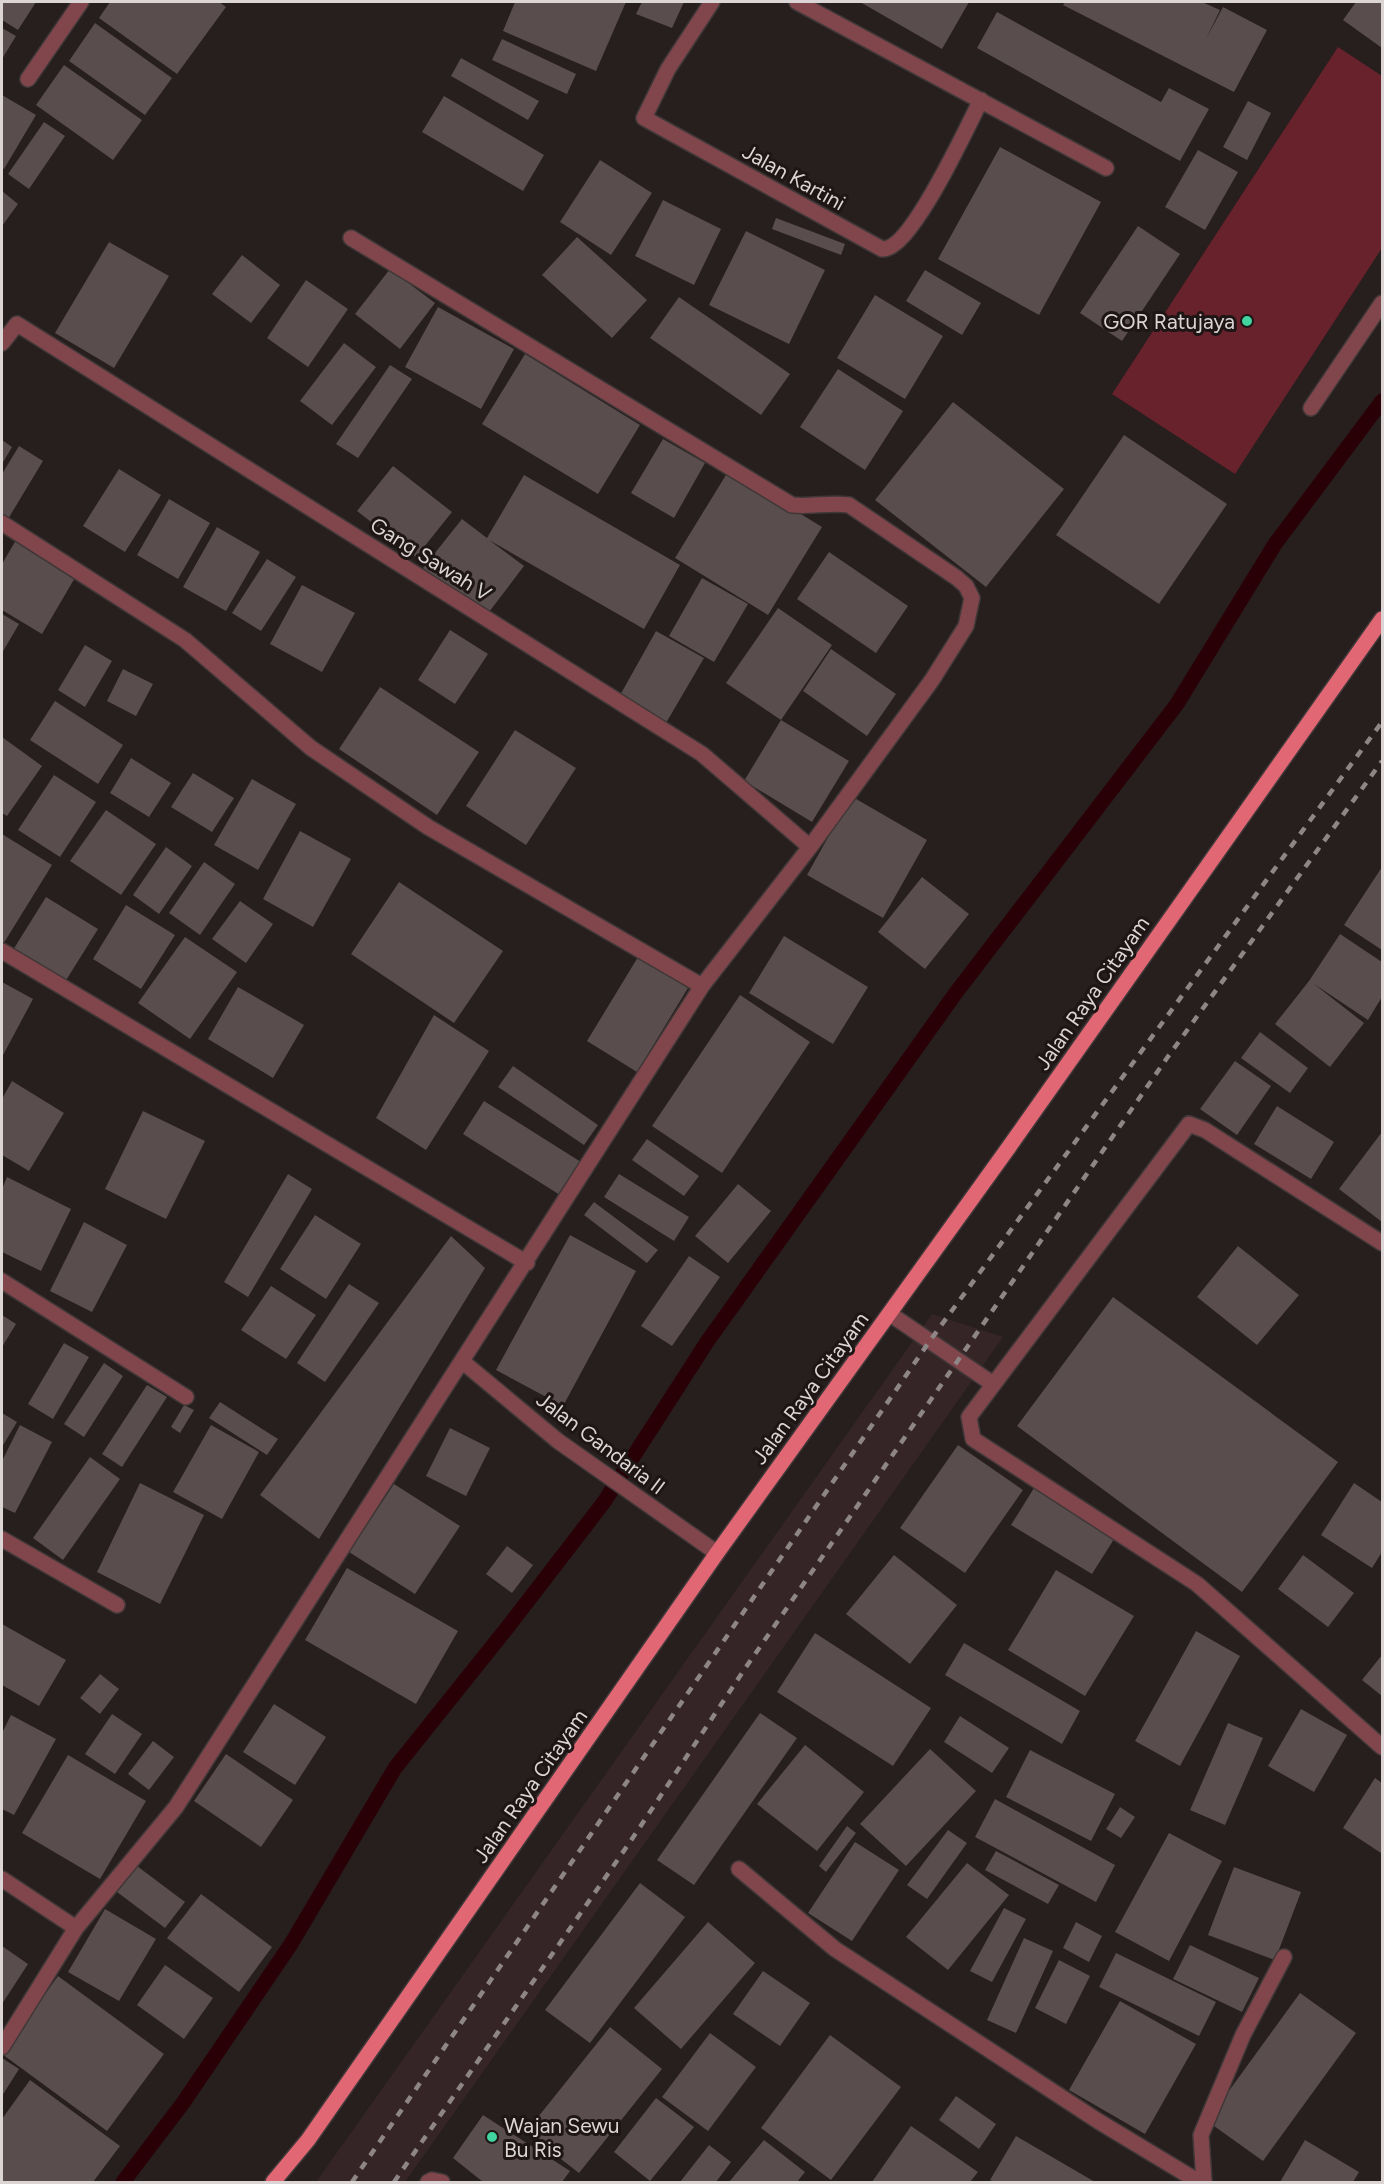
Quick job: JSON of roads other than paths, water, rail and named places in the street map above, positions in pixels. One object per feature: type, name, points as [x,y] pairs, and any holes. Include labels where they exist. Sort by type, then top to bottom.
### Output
[{"type":"main road","name":"Jalan Raya Citayam","points":[[273,2182],[309,2140],[717,1553],[890,1314],[1383,619]]},
{"type":"street","points":[[28,79],[81,2]]},
{"type":"street","name":"Jalan Kartini","points":[[712,2],[668,69],[644,118],[882,249],[890,250],[897,245],[921,215],[981,100]]},
{"type":"street","points":[[803,3],[1106,168]]},
{"type":"street","points":[[2,2047],[76,1928],[176,1807],[527,1263],[702,986],[810,847],[932,680],[966,626],[972,598],[966,586],[849,505],[838,503],[812,507],[792,505],[351,238]]},
{"type":"street","points":[[1311,408],[1383,303]]},
{"type":"street","name":"Gang Sawah V","points":[[2,343],[17,324],[702,754],[810,847]]},
{"type":"street","points":[[2,523],[185,640],[311,748],[428,828],[702,986]]},
{"type":"street","points":[[2,951],[527,1263]]},
{"type":"street","points":[[1383,1243],[1205,1130],[1189,1124],[969,1418],[973,1439],[1197,1584],[1383,1747]]},
{"type":"street","points":[[2,1281],[186,1397]]},
{"type":"street","points":[[890,1314],[993,1384]]},
{"type":"street","name":"Jalan Gandaria II","points":[[463,1362],[558,1441],[717,1553]]},
{"type":"street","points":[[2,1539],[117,1605]]},
{"type":"street","points":[[739,1869],[835,1949],[1098,2121],[1198,2182]]},
{"type":"street","points":[[2,1879],[76,1928]]},
{"type":"street","points":[[1204,2182],[1201,2135],[1243,2035],[1284,1957]]},
{"type":"street","points":[[428,2182],[432,2180],[442,2182]]},
{"type":"waterway","points":[[123,2182],[183,2103],[291,1944],[395,1768],[604,1502],[707,1342],[955,994],[1177,704],[1275,544],[1382,401]]},
{"type":"railway","points":[[352,2182],[929,1342],[1382,722]]},
{"type":"railway","points":[[394,2182],[1167,1058],[1382,761]]},
{"type":"place","name":"GOR Ratujaya","points":[[1247,321]]},
{"type":"place","name":"Wajan Sewu Bu Ris","points":[[492,2137]]}]
